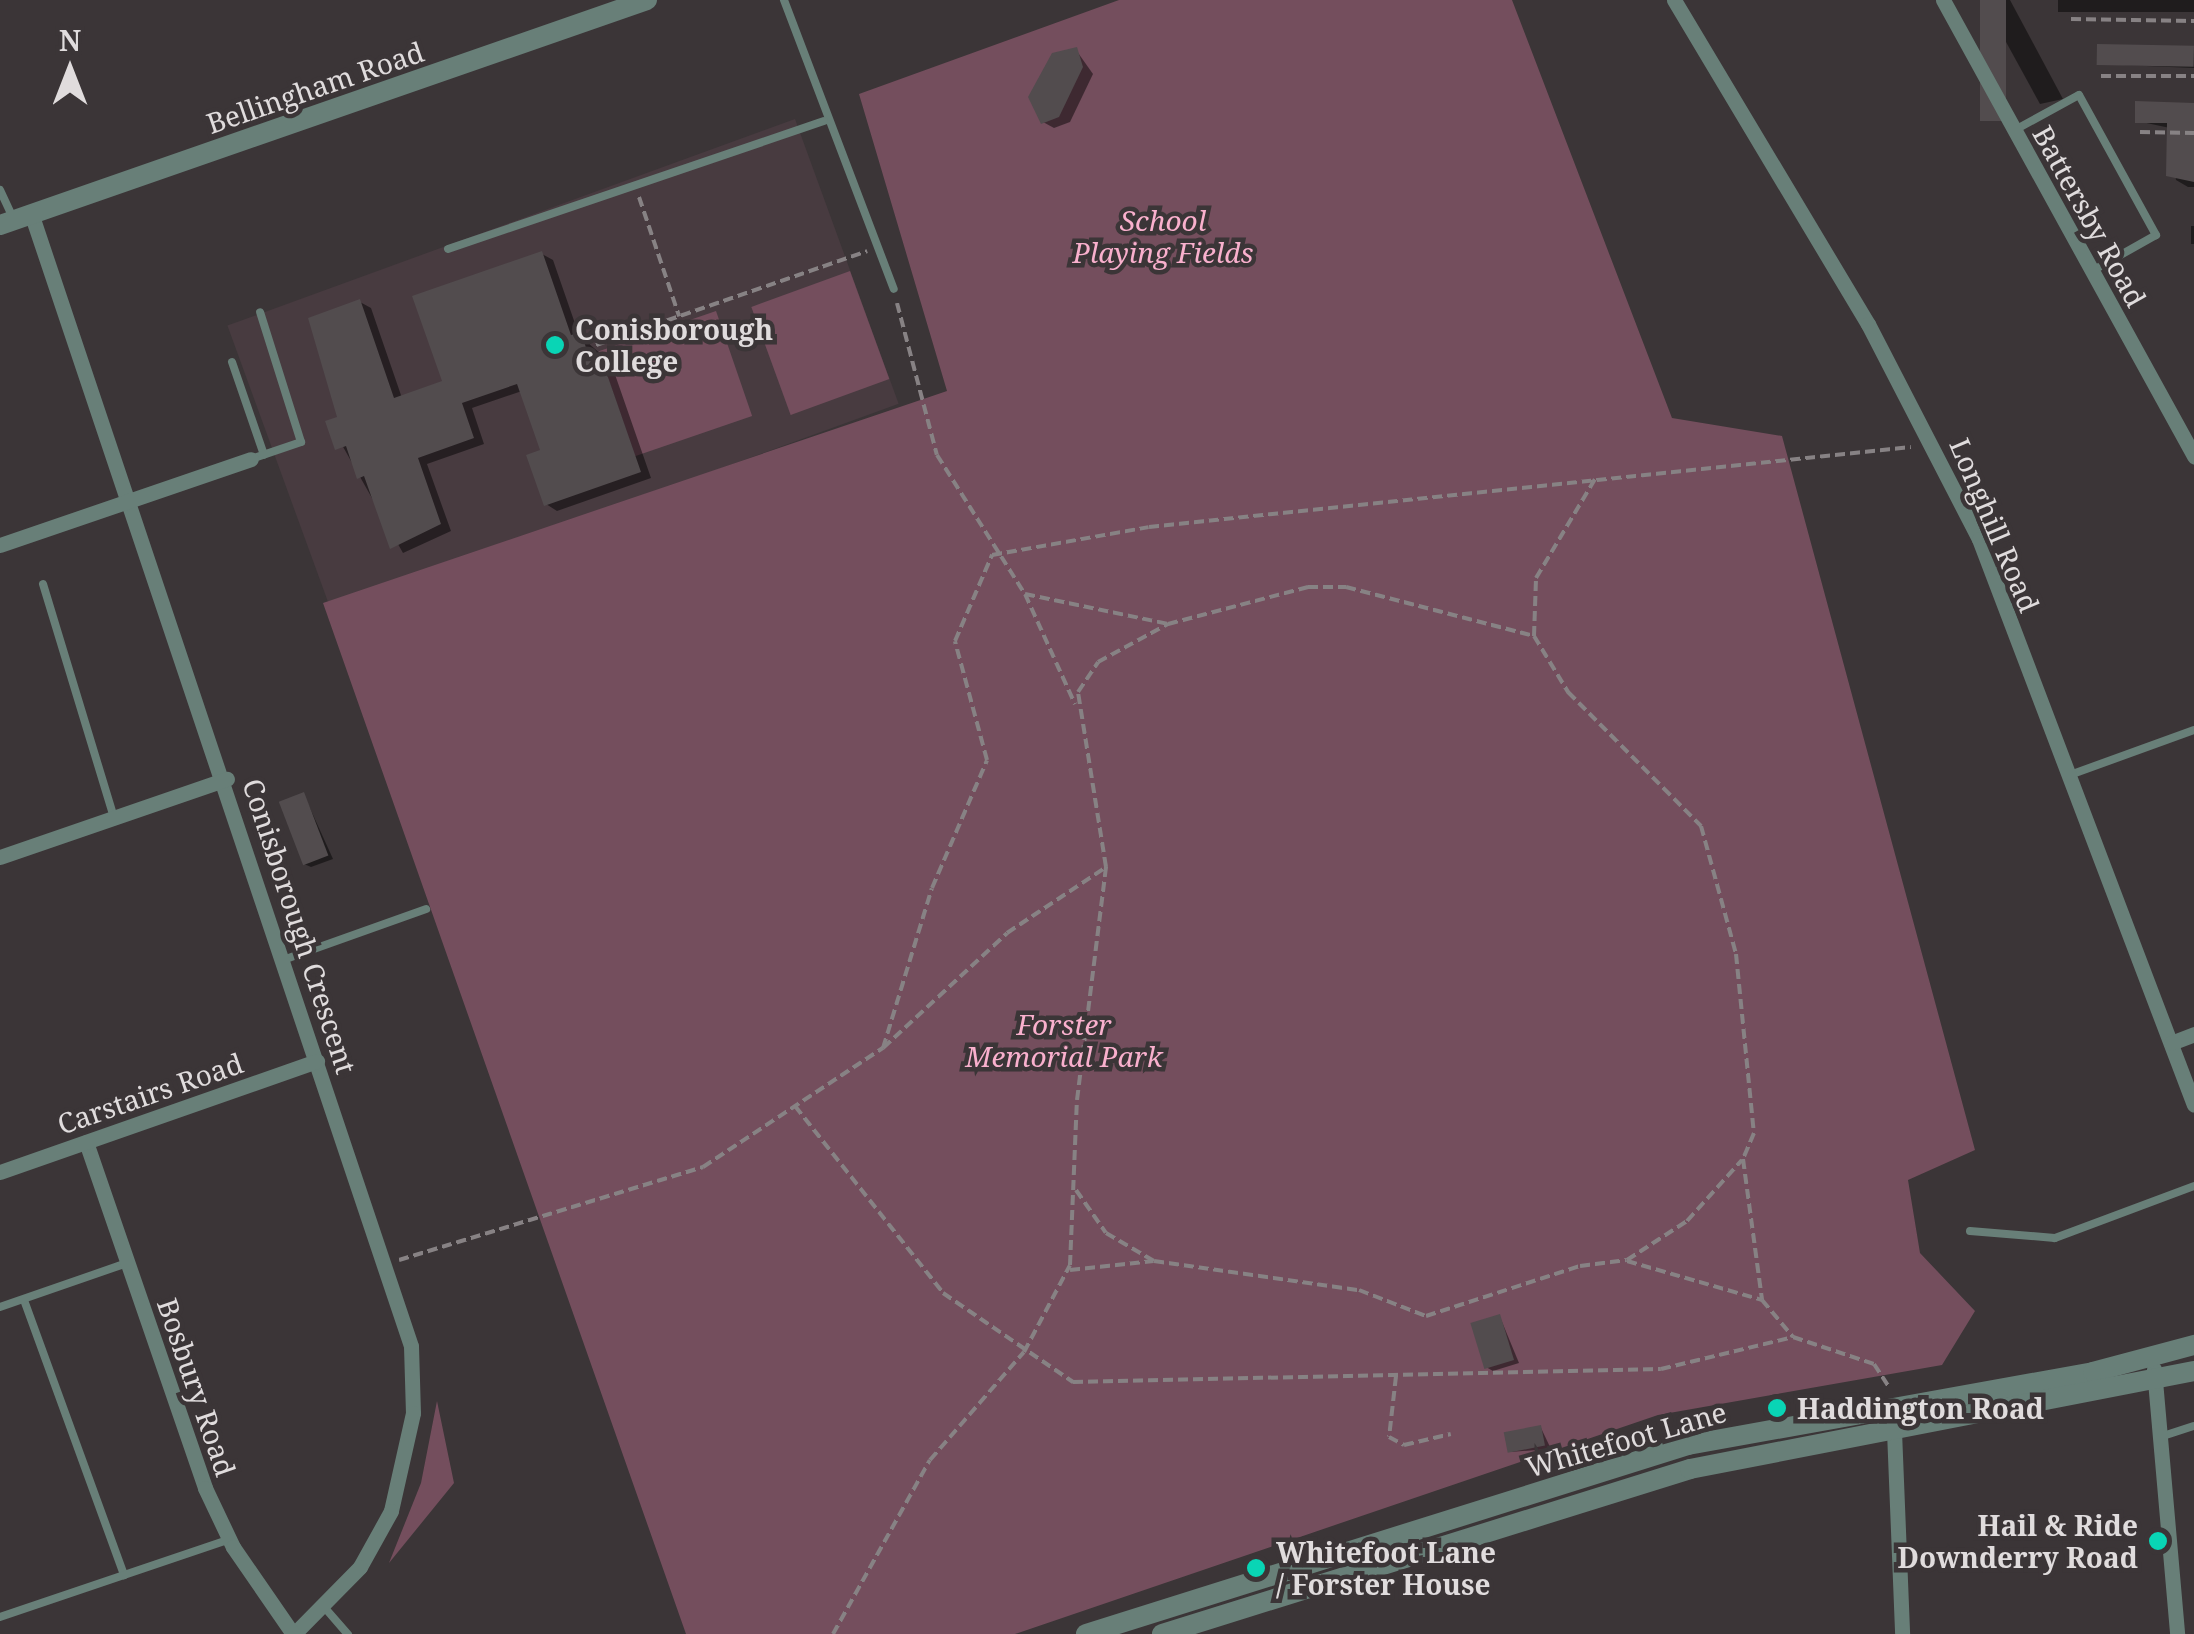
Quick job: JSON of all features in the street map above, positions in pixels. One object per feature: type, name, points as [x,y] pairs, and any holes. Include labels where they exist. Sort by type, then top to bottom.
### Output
[{"type":"street","name":"Bellingham Road","points":[[15,220],[647,0]]},
{"type":"street","name":"Longhill Road","points":[[1674,0],[1934,445],[2194,1105]]},
{"type":"street","name":"Battersby Road","points":[[1943,0],[2194,456]]},
{"type":"street","name":"Conisborough Crescent","points":[[15,220],[130,501],[226,779],[282,960],[390,1263],[411,1346],[408,1448],[377,1541],[325,1608],[294,1634]]},
{"type":"street","points":[[0,545],[258,457]]},
{"type":"street","points":[[0,857],[226,779]]},
{"type":"street","points":[[2172,1044],[2194,1034]]},
{"type":"street","name":"Carstairs Road","points":[[0,1172],[317,1061]]},
{"type":"street","name":"Bosbury Road","points":[[86,1142],[229,1540],[294,1634]]},
{"type":"street","name":"Whitefoot Lane","points":[[1086,1634],[1688,1446],[2152,1357],[2194,1345]]},
{"type":"street","points":[[2152,1357],[2166,1435],[2177,1634]]},
{"type":"street","name":"Whitefoot Lane","points":[[1162,1634],[1690,1469],[2157,1382],[2194,1371]]},
{"type":"street","points":[[1893,1406],[1902,1634]]},
{"type":"lane","points":[[784,0],[824,121],[837,130],[894,289]]},
{"type":"lane","points":[[2013,131],[2080,95],[2156,235],[2092,272]]},
{"type":"lane","points":[[448,248],[824,121]]},
{"type":"lane","points":[[0,190],[15,220]]},
{"type":"lane","points":[[232,362],[258,457],[302,434],[260,312]]},
{"type":"lane","points":[[42,584],[114,818]]},
{"type":"lane","points":[[2067,776],[2194,730]]},
{"type":"lane","points":[[282,960],[426,909]]},
{"type":"lane","points":[[1970,1232],[2056,1238],[2194,1186]]},
{"type":"lane","points":[[0,1307],[127,1263]]},
{"type":"lane","points":[[24,1300],[124,1575]]},
{"type":"lane","points":[[2166,1435],[2194,1426]]},
{"type":"lane","points":[[0,1618],[229,1540]]},
{"type":"lane","points":[[325,1608],[348,1634]]},
{"type":"path","points":[[2070,19],[2194,21]]},
{"type":"path","points":[[2100,76],[2194,76]]},
{"type":"path","points":[[2140,132],[2194,133]]},
{"type":"path","points":[[636,187],[679,316]]},
{"type":"path","points":[[596,345],[881,246]]},
{"type":"path","points":[[833,1634],[930,1460],[1024,1352],[1068,1270],[1106,867],[1076,706],[1025,594],[992,554],[937,456],[894,289]]},
{"type":"path","points":[[992,554],[1149,527],[1934,445]]},
{"type":"path","points":[[1596,478],[1551,538],[1536,578],[1534,636],[1590,716],[1702,826],[1736,954],[1754,1133],[1742,1159],[1687,1221],[1627,1260]]},
{"type":"path","points":[[883,1048],[932,888],[986,760],[955,641],[992,554]]},
{"type":"path","points":[[1076,706],[1098,662],[1168,624],[1308,587],[1346,586],[1534,636]]},
{"type":"path","points":[[1025,594],[1168,624]]},
{"type":"path","points":[[390,1263],[703,1167],[883,1048],[1007,933],[1106,867]]},
{"type":"path","points":[[795,1106],[943,1294],[1073,1382],[1661,1370],[1794,1337]]},
{"type":"path","points":[[1742,1159],[1762,1300]]},
{"type":"path","points":[[1076,1190],[1106,1233],[1154,1262]]},
{"type":"path","points":[[1068,1270],[1154,1262],[1359,1290],[1426,1316],[1580,1266],[1627,1260],[1762,1300],[1794,1337],[1874,1364],[1888,1384]]},
{"type":"path","points":[[1396,1376],[1389,1437],[1404,1446],[1451,1434]]},
{"type":"shaded area","name":"Conisborough College","points":[[795,119],[899,404],[331,610],[227,326]]},
{"type":"green space","name":"Forster Memorial Park","points":[[1119,0],[1512,0],[1672,418],[1782,436],[1975,1150],[1908,1180],[1920,1253],[1975,1311],[1942,1365],[1658,1415],[1015,1634],[686,1634],[323,603],[947,391],[859,94]]},
{"type":"green space","points":[[850,271],[889,379],[791,415],[751,307]]},
{"type":"green space","points":[[716,311],[752,416],[635,456],[599,351]]},
{"type":"green space","points":[[437,1401],[454,1483],[389,1563],[421,1483]]},
{"type":"building","points":[[1980,0],[2006,0],[2006,121],[1980,121]]},
{"type":"building","points":[[2097,44],[2194,46],[2194,67],[2097,65]]},
{"type":"building","points":[[1077,47],[1083,67],[1059,117],[1041,124],[1028,97],[1052,53]]},
{"type":"building","points":[[2135,101],[2194,103],[2194,182],[2166,176],[2167,123],[2135,123]]},
{"type":"building","points":[[542,251],[571,335],[581,332],[589,357],[600,354],[641,472],[544,506],[526,455],[540,450],[517,384],[462,403],[474,438],[418,458],[441,524],[390,549],[364,476],[357,479],[346,446],[335,450],[325,421],[337,417],[308,318],[360,299],[394,398],[442,381],[412,296]]},
{"type":"building","points":[[304,792],[328,855],[303,865],[279,802]]},
{"type":"building","points":[[1500,1314],[1514,1360],[1484,1369],[1470,1323]]},
{"type":"building","points":[[1541,1425],[1545,1446],[1508,1453],[1504,1432]]},
{"type":"place","name":"Conisborough College","points":[[555,345]]},
{"type":"place","name":"Haddington Road","points":[[1777,1408]]},
{"type":"place","name":"Hail & Ride Downderry Road","points":[[2158,1541]]},
{"type":"place","name":"Whitefoot Lane / Forster House","points":[[1256,1568]]},
{"type":"park label","name":"School Playing Fields","points":[[1163,236]]}]
